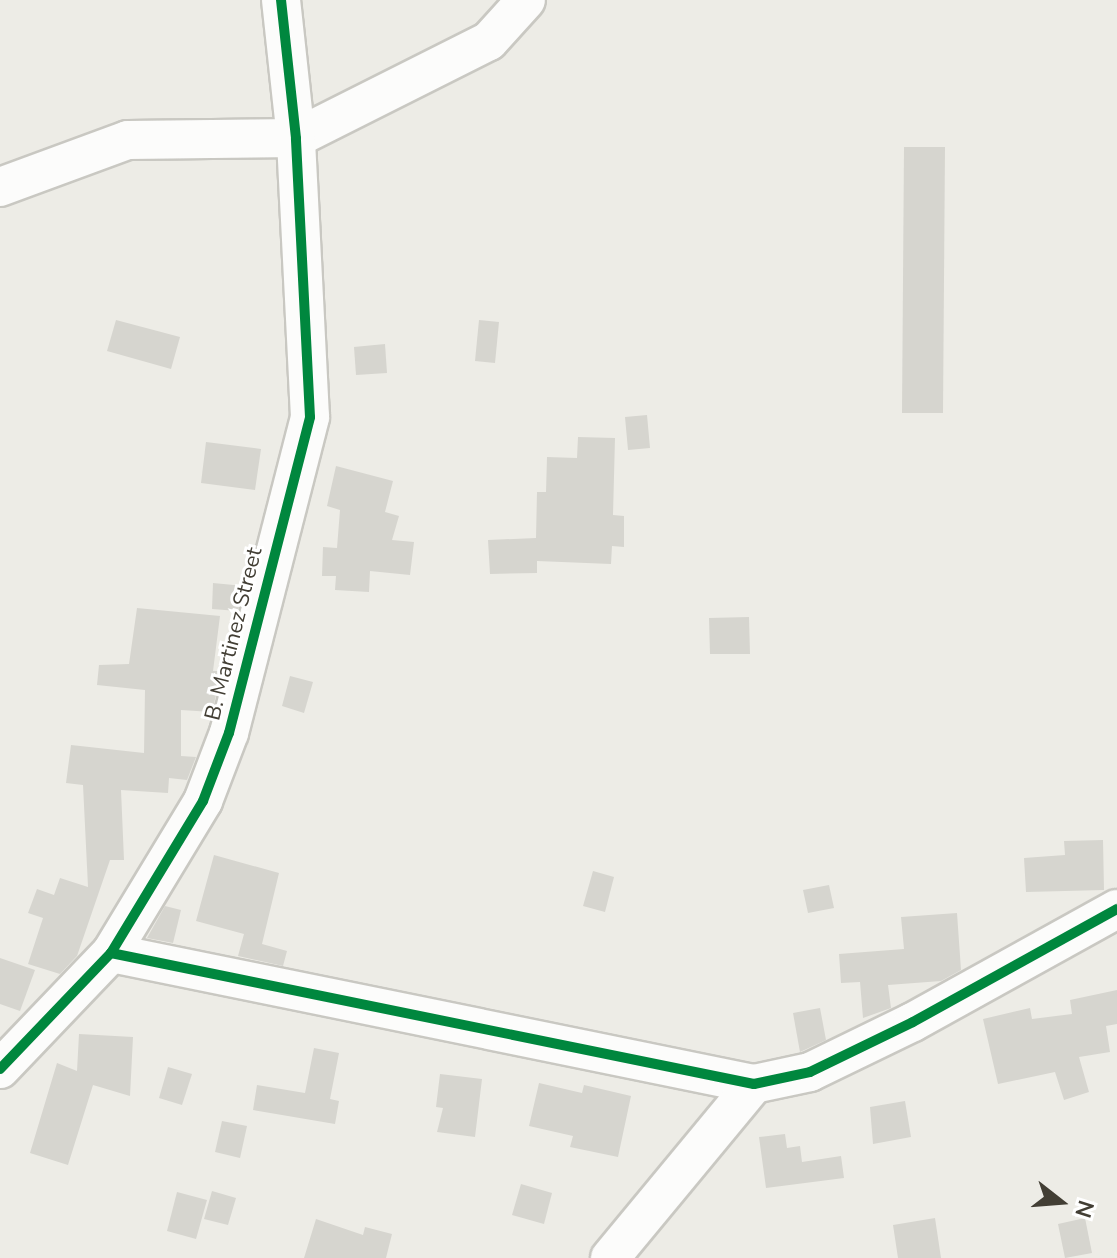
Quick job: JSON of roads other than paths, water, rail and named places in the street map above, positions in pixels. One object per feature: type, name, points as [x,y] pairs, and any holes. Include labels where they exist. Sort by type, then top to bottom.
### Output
[{"type":"street","name":"B. Martinez Street","points":[[0,1069],[111,953],[203,801],[229,733],[310,417],[296,138],[281,0]]},
{"type":"street","points":[[0,187],[128,140],[296,138],[489,41],[526,0]]},
{"type":"street","points":[[111,953],[754,1084],[810,1072],[900,1029],[1117,909]]},
{"type":"street","points":[[610,1258],[754,1084]]}]
